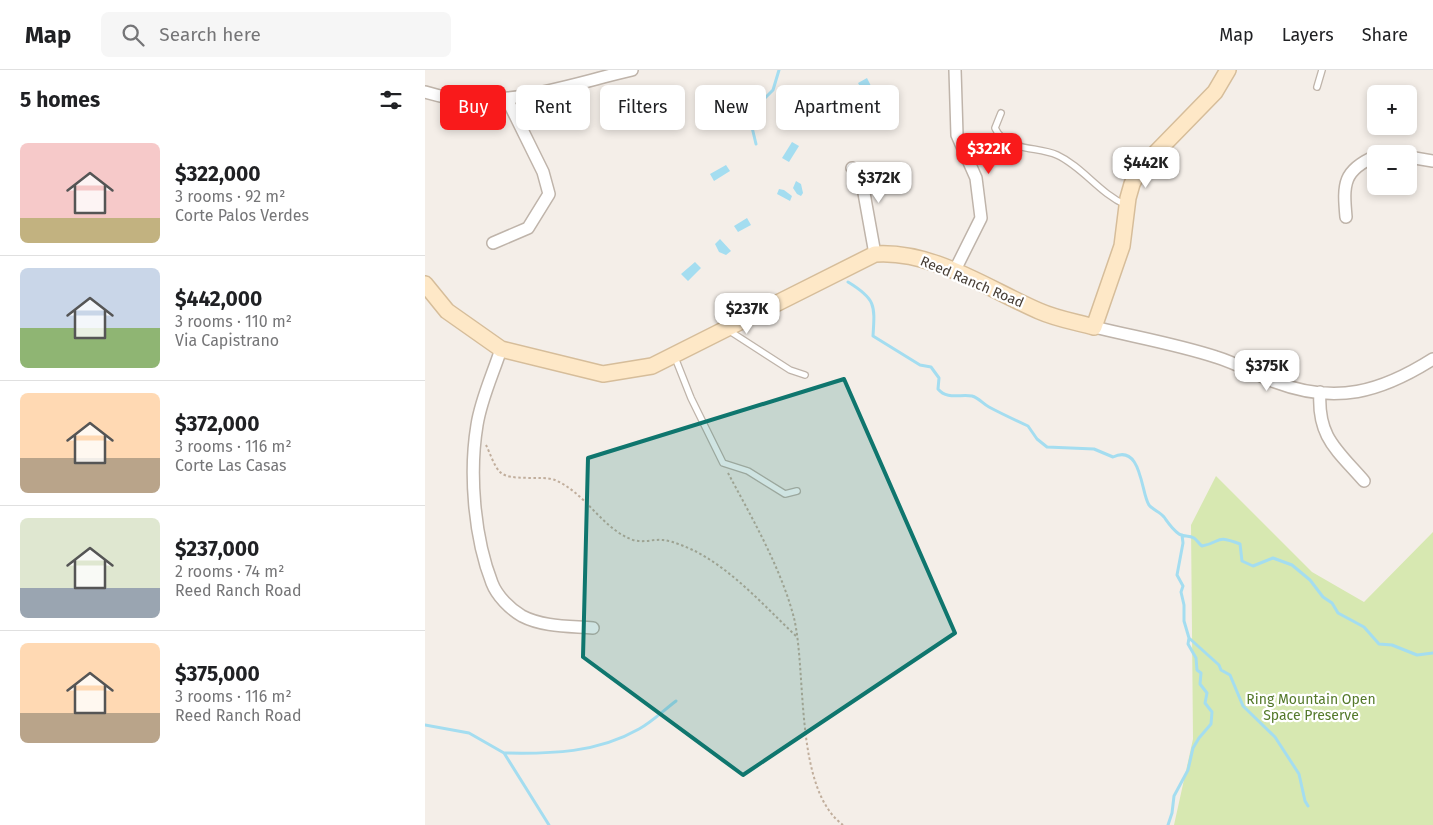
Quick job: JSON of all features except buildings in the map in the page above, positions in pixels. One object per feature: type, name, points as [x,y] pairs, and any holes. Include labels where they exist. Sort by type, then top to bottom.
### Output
[{"type":"street","points":[[425,92],[484,101],[507,99],[632,70]]},
{"type":"street","points":[[954,272],[981,218],[976,178],[957,135],[955,70]]},
{"type":"street","points":[[1094,327],[1122,246],[1132,184],[1139,170],[1215,92],[1225,72]]},
{"type":"street","points":[[493,243],[528,228],[549,194],[543,172],[507,99]]},
{"type":"street","points":[[1417,158],[1433,161]]},
{"type":"street","points":[[1345,217],[1343,187],[1358,163],[1367,160]]},
{"type":"street","points":[[852,168],[862,182],[875,254]]},
{"type":"street","name":"Reed Ranch Road","points":[[425,284],[447,311],[501,349],[603,374],[652,366],[875,254],[889,253],[917,257],[1040,312],[1094,327],[1201,352],[1295,388],[1320,392],[1357,392],[1389,384],[1433,359]]},
{"type":"street","points":[[501,349],[477,426],[473,479],[480,536],[492,584],[501,598],[522,616],[549,624],[593,628]]},
{"type":"street","points":[[1320,392],[1319,409],[1323,428],[1329,440],[1364,481]]},
{"type":"lane","points":[[1317,87],[1322,70]]},
{"type":"lane","points":[[1001,113],[995,128],[998,134],[1025,149],[1046,150],[1070,162],[1113,199],[1128,206]]},
{"type":"lane","points":[[726,329],[790,370],[805,375]]},
{"type":"lane","points":[[673,355],[691,398],[723,463],[748,471],[785,494],[797,491]]},
{"type":"path","points":[[485,444],[500,472],[507,475],[555,480],[592,506],[601,518],[617,531],[633,540],[647,542],[663,540],[695,551],[747,587],[796,636]]},
{"type":"path","points":[[723,463],[783,585],[794,620],[813,773],[823,800],[836,820],[843,825]]},
{"type":"highlighted area","points":[[844,379],[955,633],[743,775],[583,657],[588,458]]},
{"type":"green space","name":"Ring Mountain Open Space Preserve","points":[[1216,476],[1312,572],[1364,602],[1433,532],[1433,825],[1174,825],[1193,739],[1191,525]]},
{"type":"water","points":[[867,78],[870,85],[859,85],[858,83]]},
{"type":"water","points":[[792,142],[799,146],[789,162],[782,158]]},
{"type":"water","points":[[726,165],[730,171],[714,181],[710,174]]},
{"type":"water","points":[[796,181],[801,184],[803,193],[801,196],[793,188]]},
{"type":"water","points":[[779,189],[792,196],[790,201],[777,194]]},
{"type":"water","points":[[747,218],[751,225],[738,232],[734,226]]},
{"type":"water","points":[[720,239],[731,251],[726,255],[719,252],[715,244]]},
{"type":"water","points":[[695,262],[701,268],[688,281],[681,274]]},
{"type":"waterway","points":[[756,144],[750,119],[759,104],[773,90],[779,70]]},
{"type":"waterway","points":[[848,282],[864,293],[872,304],[874,317],[873,336],[920,365],[931,367],[939,378],[938,389],[945,394],[974,397],[989,407],[1028,426],[1037,439],[1047,447],[1094,449],[1113,457],[1123,455],[1130,457],[1139,472],[1149,505],[1162,515],[1179,534],[1194,538],[1202,546],[1222,539],[1240,544],[1242,561],[1253,566],[1273,558],[1292,565],[1310,580],[1323,597],[1332,603],[1338,613],[1364,627],[1379,644],[1392,645],[1417,655],[1433,653]]},
{"type":"waterway","points":[[1182,535],[1183,543],[1177,575],[1183,586],[1181,592],[1184,605],[1184,621],[1189,638],[1219,665],[1221,670],[1230,675],[1243,706],[1275,737],[1299,774],[1305,801],[1308,806]]},
{"type":"waterway","points":[[1168,825],[1174,796],[1188,770],[1193,748],[1211,724],[1212,712],[1205,703],[1207,693],[1200,684],[1201,673],[1197,670],[1196,658],[1188,644],[1189,638]]},
{"type":"waterway","points":[[504,753],[556,752],[607,743],[644,726],[676,701]]},
{"type":"waterway","points":[[425,725],[469,733],[504,753],[549,825]]}]
